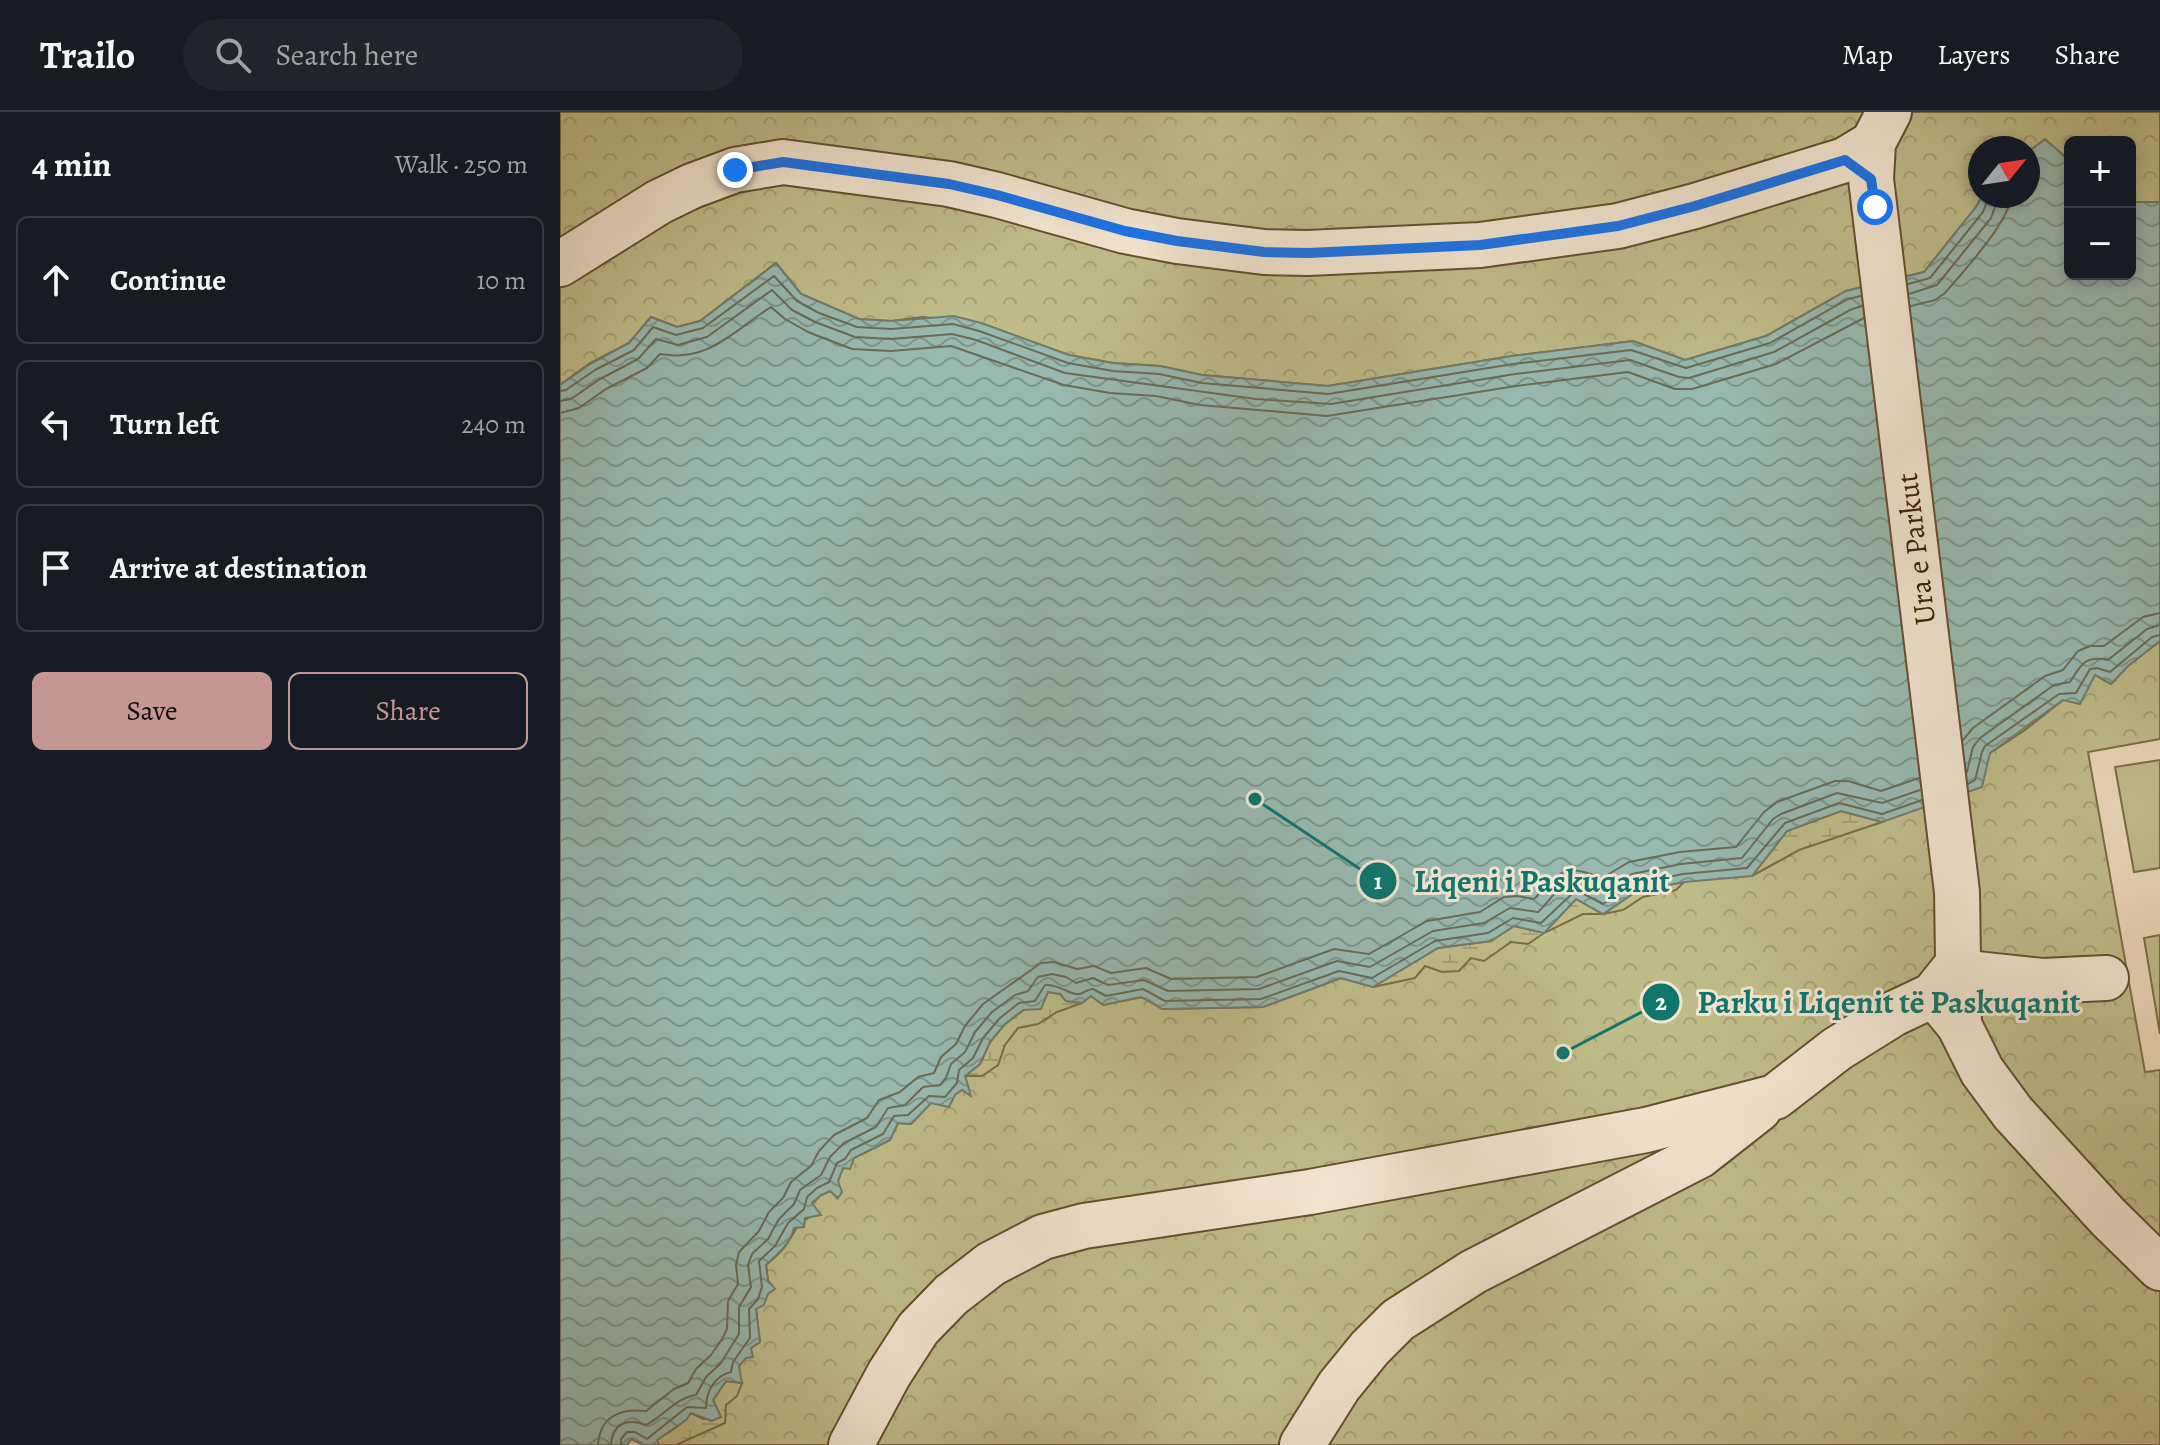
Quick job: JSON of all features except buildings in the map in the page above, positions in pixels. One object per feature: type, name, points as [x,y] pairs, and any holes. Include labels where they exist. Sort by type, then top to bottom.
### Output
[{"type":"street","points":[[560,264],[659,202],[692,186],[735,170],[783,162],[949,184],[1012,198],[1125,231],[1177,241],[1264,252],[1308,253],[1480,245],[1618,226],[1871,160]]},
{"type":"street","name":"Ura e Parkut","points":[[1871,160],[1957,892],[1952,989]]},
{"type":"street","points":[[851,1445],[881,1387],[918,1329],[951,1295],[991,1264],[1043,1237],[1084,1226],[1310,1192],[1646,1130],[1729,1120],[1775,1097],[1837,1049],[1893,1014],[1952,989],[2106,978]]},
{"type":"street","points":[[1952,989],[1982,1071],[2013,1113],[2108,1217],[2160,1268]]},
{"type":"street","points":[[1302,1445],[1339,1386],[1398,1320],[1473,1272],[1699,1156],[1729,1120]]},
{"type":"green space","points":[[560,112],[2160,112],[2160,202],[2136,202],[2136,136],[2064,136],[2064,156],[2045,140],[2040,144],[2040,136],[1968,136],[1968,208],[1975,208],[1924,272],[1846,291],[1766,336],[1685,360],[1633,341],[1512,356],[1328,386],[1202,375],[1160,366],[1113,363],[1069,355],[981,323],[923,317],[891,321],[859,319],[801,294],[776,263],[700,321],[677,327],[651,317],[629,343],[590,363],[560,385]]},
{"type":"green space","points":[[2160,641],[2160,739],[2088,752],[2145,1072],[2160,1070],[2160,1445],[659,1445],[760,1342],[756,1309],[768,1280],[766,1265],[782,1250],[804,1220],[820,1214],[812,1204],[831,1191],[837,1198],[843,1168],[854,1158],[890,1140],[898,1123],[911,1124],[931,1103],[962,1090],[970,1095],[965,1076],[1005,1024],[1091,996],[1104,1005],[1142,997],[1163,1009],[1263,1007],[1341,978],[1373,987],[1576,899],[1684,882],[1787,831],[1990,753],[2025,730],[2095,675],[2111,684]]},
{"type":"green space","points":[[2160,760],[2160,868],[2134,872],[2115,767]]},
{"type":"green space","points":[[1841,811],[1882,822],[1799,850],[1752,876],[1787,831]]},
{"type":"green space","points":[[1684,882],[1676,890],[1643,897],[1623,910],[1603,914],[1637,891]]},
{"type":"green space","points":[[1576,899],[1603,914],[1583,914],[1544,933]]},
{"type":"green space","points":[[1514,926],[1544,933],[1528,944],[1511,942],[1484,961],[1471,958],[1459,971],[1442,972],[1425,966],[1415,978],[1373,987],[1438,948],[1491,941]]},
{"type":"green space","points":[[2160,935],[2160,1034],[2144,938]]},
{"type":"green space","points":[[1048,992],[1060,994],[1066,1001],[1082,1003],[1057,1012],[1038,1024],[1018,1028],[1005,1045],[998,1065],[982,1076],[965,1076],[980,1064],[990,1042],[1005,1024]]},
{"type":"green space","points":[[726,1381],[742,1383],[737,1396],[726,1405],[725,1423],[676,1445],[659,1445],[656,1440],[691,1413],[703,1419],[721,1417],[713,1400]]},
{"type":"water","points":[[2045,139],[2064,156],[2064,280],[2136,280],[2136,202],[2160,202],[2160,641],[2111,684],[2095,675],[2080,704],[2063,700],[1990,753],[1982,787],[1882,822],[1841,811],[1787,831],[1752,876],[1684,882],[1637,891],[1603,914],[1576,899],[1544,933],[1514,926],[1491,941],[1438,948],[1373,987],[1341,978],[1263,1007],[1162,1009],[1141,997],[1103,1005],[1091,996],[1082,1003],[1066,1001],[1060,994],[1048,992],[1041,1009],[1023,1010],[1005,1024],[990,1042],[980,1064],[965,1076],[971,1096],[962,1090],[955,1095],[949,1107],[931,1103],[911,1124],[898,1123],[890,1140],[854,1158],[850,1169],[843,1168],[838,1181],[842,1192],[838,1198],[830,1191],[812,1203],[821,1215],[805,1218],[804,1227],[794,1228],[787,1244],[766,1265],[768,1280],[775,1289],[768,1294],[764,1305],[756,1309],[760,1342],[751,1348],[753,1357],[746,1358],[739,1366],[742,1383],[726,1381],[713,1400],[721,1417],[712,1421],[691,1413],[657,1440],[659,1445],[643,1445],[631,1439],[627,1445],[560,1445],[560,385],[629,343],[651,317],[677,327],[700,321],[776,263],[801,294],[859,319],[891,321],[954,316],[1069,355],[1113,363],[1160,366],[1202,375],[1328,386],[1512,356],[1633,341],[1685,360],[1766,336],[1846,291],[1924,272],[1975,208],[2040,208],[2040,143]]},
{"type":"place","name":"Liqeni i Paskuqanit","points":[[1255,799]]},
{"type":"place","name":"Parku i Liqenit të Paskuqanit","points":[[1563,1053]]},
{"type":"route","points":[[735,170],[783,162],[949,184],[1125,231],[1264,252],[1308,253],[1480,245],[1618,226],[1845,160],[1871,179],[1875,207]]}]
